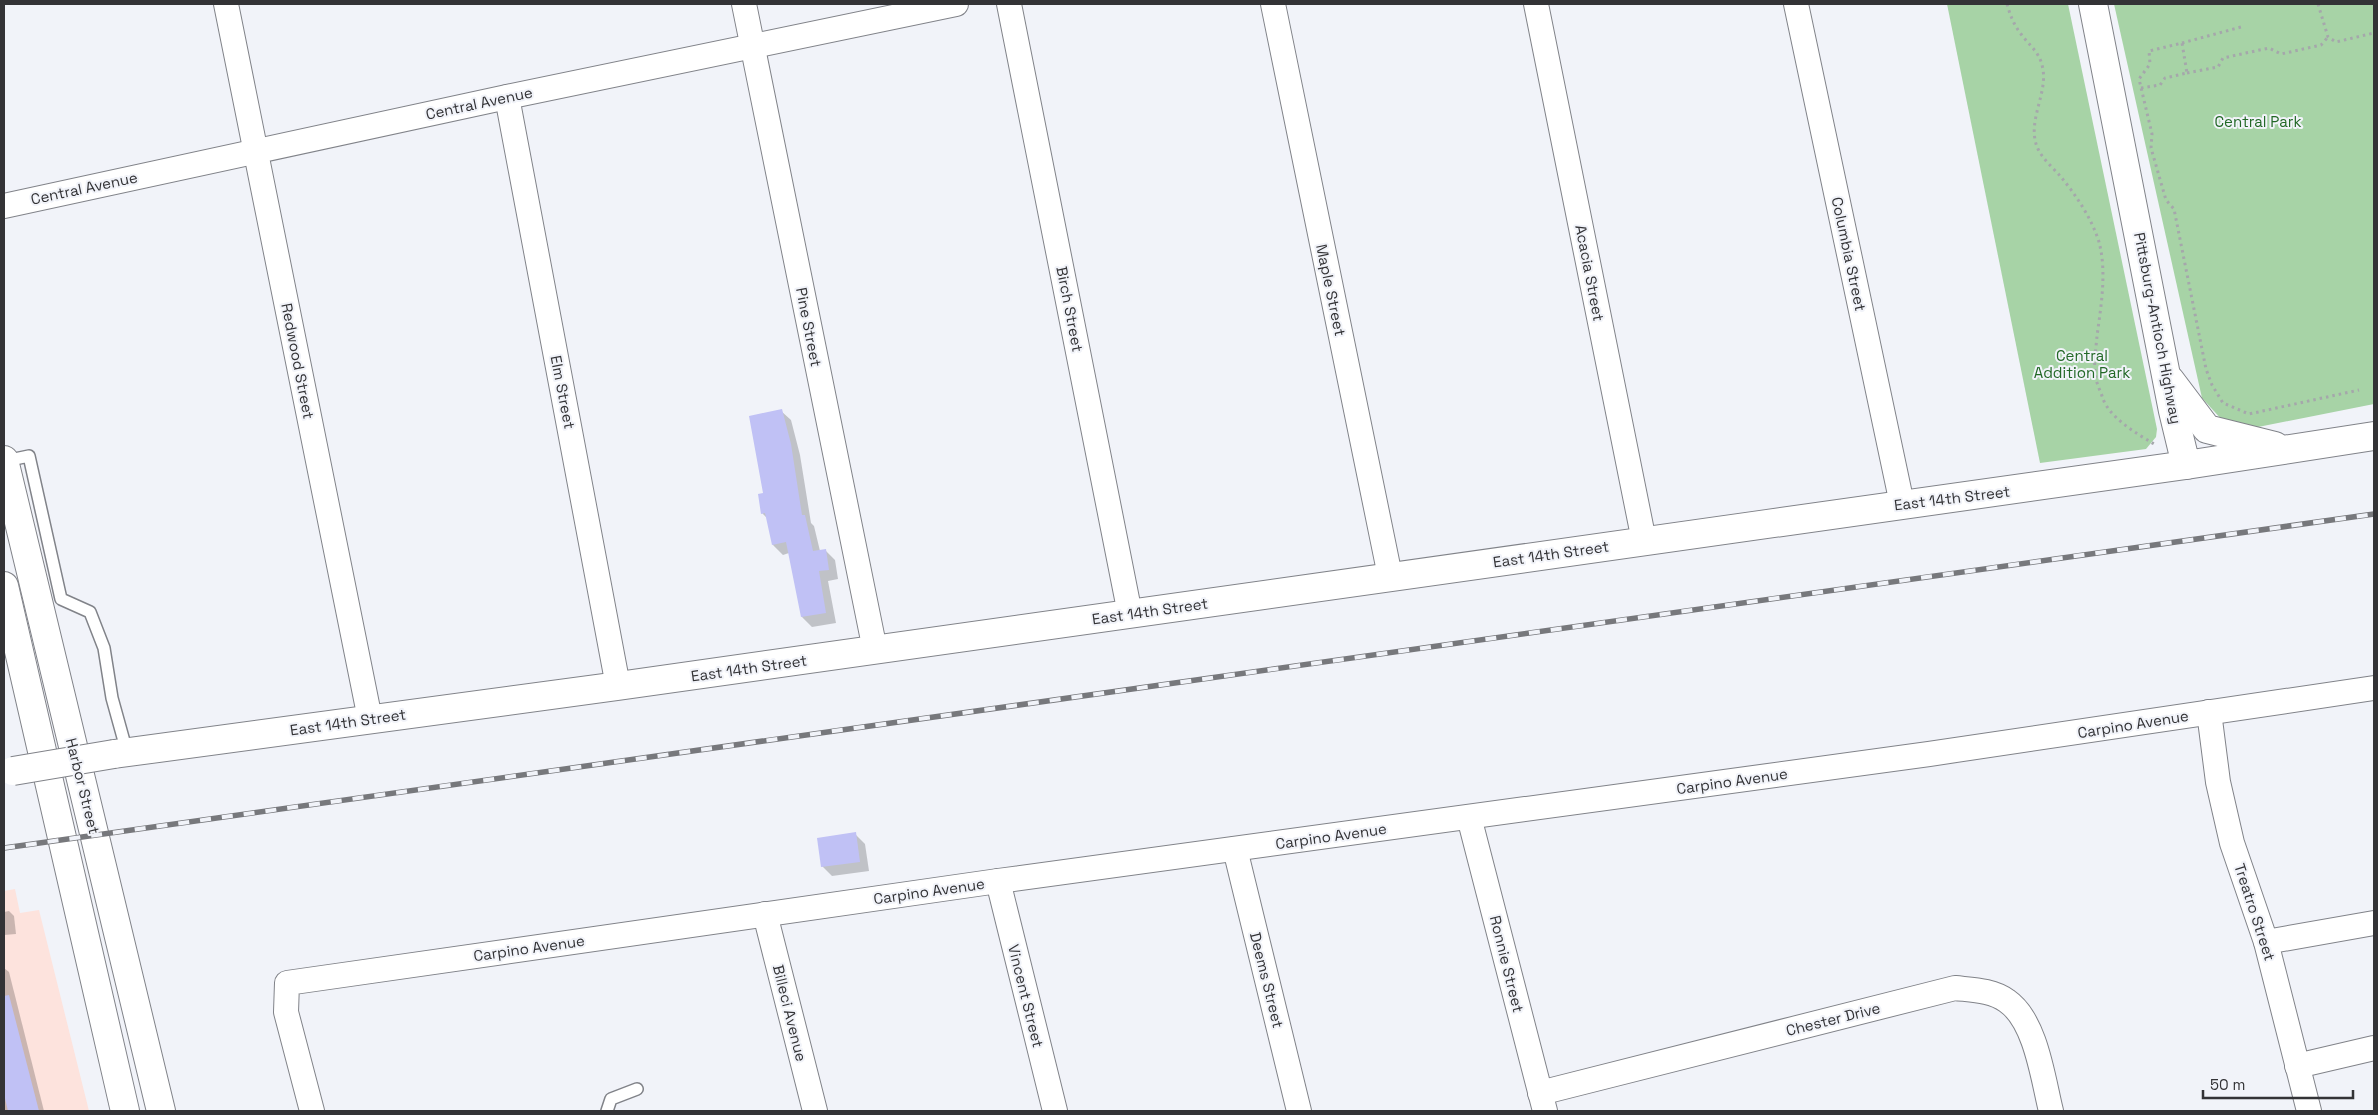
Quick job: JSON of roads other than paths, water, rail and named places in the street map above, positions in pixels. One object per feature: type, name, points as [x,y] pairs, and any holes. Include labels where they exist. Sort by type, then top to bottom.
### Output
[{"type":"street","name":"Redwood Street","points":[[226,4],[370,719]]},
{"type":"street","name":"Pine Street","points":[[744,4],[875,650]]},
{"type":"street","name":"Central Avenue","points":[[4,206],[507,97],[956,4]]},
{"type":"street","name":"Birch Street","points":[[1009,4],[1130,614]]},
{"type":"street","name":"Maple Street","points":[[1273,4],[1390,576]]},
{"type":"street","name":"Acacia Street","points":[[1536,4],[1644,541]]},
{"type":"street","name":"Columbia Street","points":[[1796,4],[1902,504]]},
{"type":"street","name":"Pittsburg-Antioch Highway","points":[[2093,4],[2166,375],[2186,464]]},
{"type":"street","name":"Elm Street","points":[[507,97],[618,686]]},
{"type":"street","points":[[2166,375],[2207,429],[2289,449]]},
{"type":"street","points":[[2186,464],[2374,436]]},
{"type":"street","name":"Harbor Street","points":[[4,461],[161,1111]]},
{"type":"street","name":"East 14th Street","points":[[8,771],[120,753],[618,686],[2186,464]]},
{"type":"street","name":"Harbor Street","points":[[4,586],[125,1111]]},
{"type":"street","name":"Carpino Avenue","points":[[312,1111],[286,1012],[287,983],[998,881],[1929,754],[2374,688]]},
{"type":"street","name":"Treatro Street","points":[[2209,712],[2218,782],[2232,843],[2266,942],[2309,1111]]},
{"type":"street","name":"Ronnie Street","points":[[1469,817],[1542,1102]]},
{"type":"street","name":"Deems Street","points":[[1235,848],[1299,1111]]},
{"type":"street","name":"Vincent Street","points":[[998,881],[1055,1111]]},
{"type":"street","name":"Billeci Avenue","points":[[765,914],[815,1111]]},
{"type":"street","points":[[2266,942],[2374,923]]},
{"type":"street","name":"Chester Drive","points":[[1542,1102],[1955,988],[1983,990],[2007,1001],[2024,1019],[2034,1045],[2051,1111]]},
{"type":"street","points":[[2297,1066],[2374,1048]]},
{"type":"lane","points":[[4,461],[29,456],[61,598],[90,612],[104,648],[120,753]]},
{"type":"lane","points":[[607,1111],[612,1099],[637,1090]]},
{"type":"railway","points":[[4,848],[2374,514]]},
{"type":"park label","name":"Central Park","points":[[2258,121]]},
{"type":"park label","name":"Central Addition Park","points":[[2082,364]]}]
